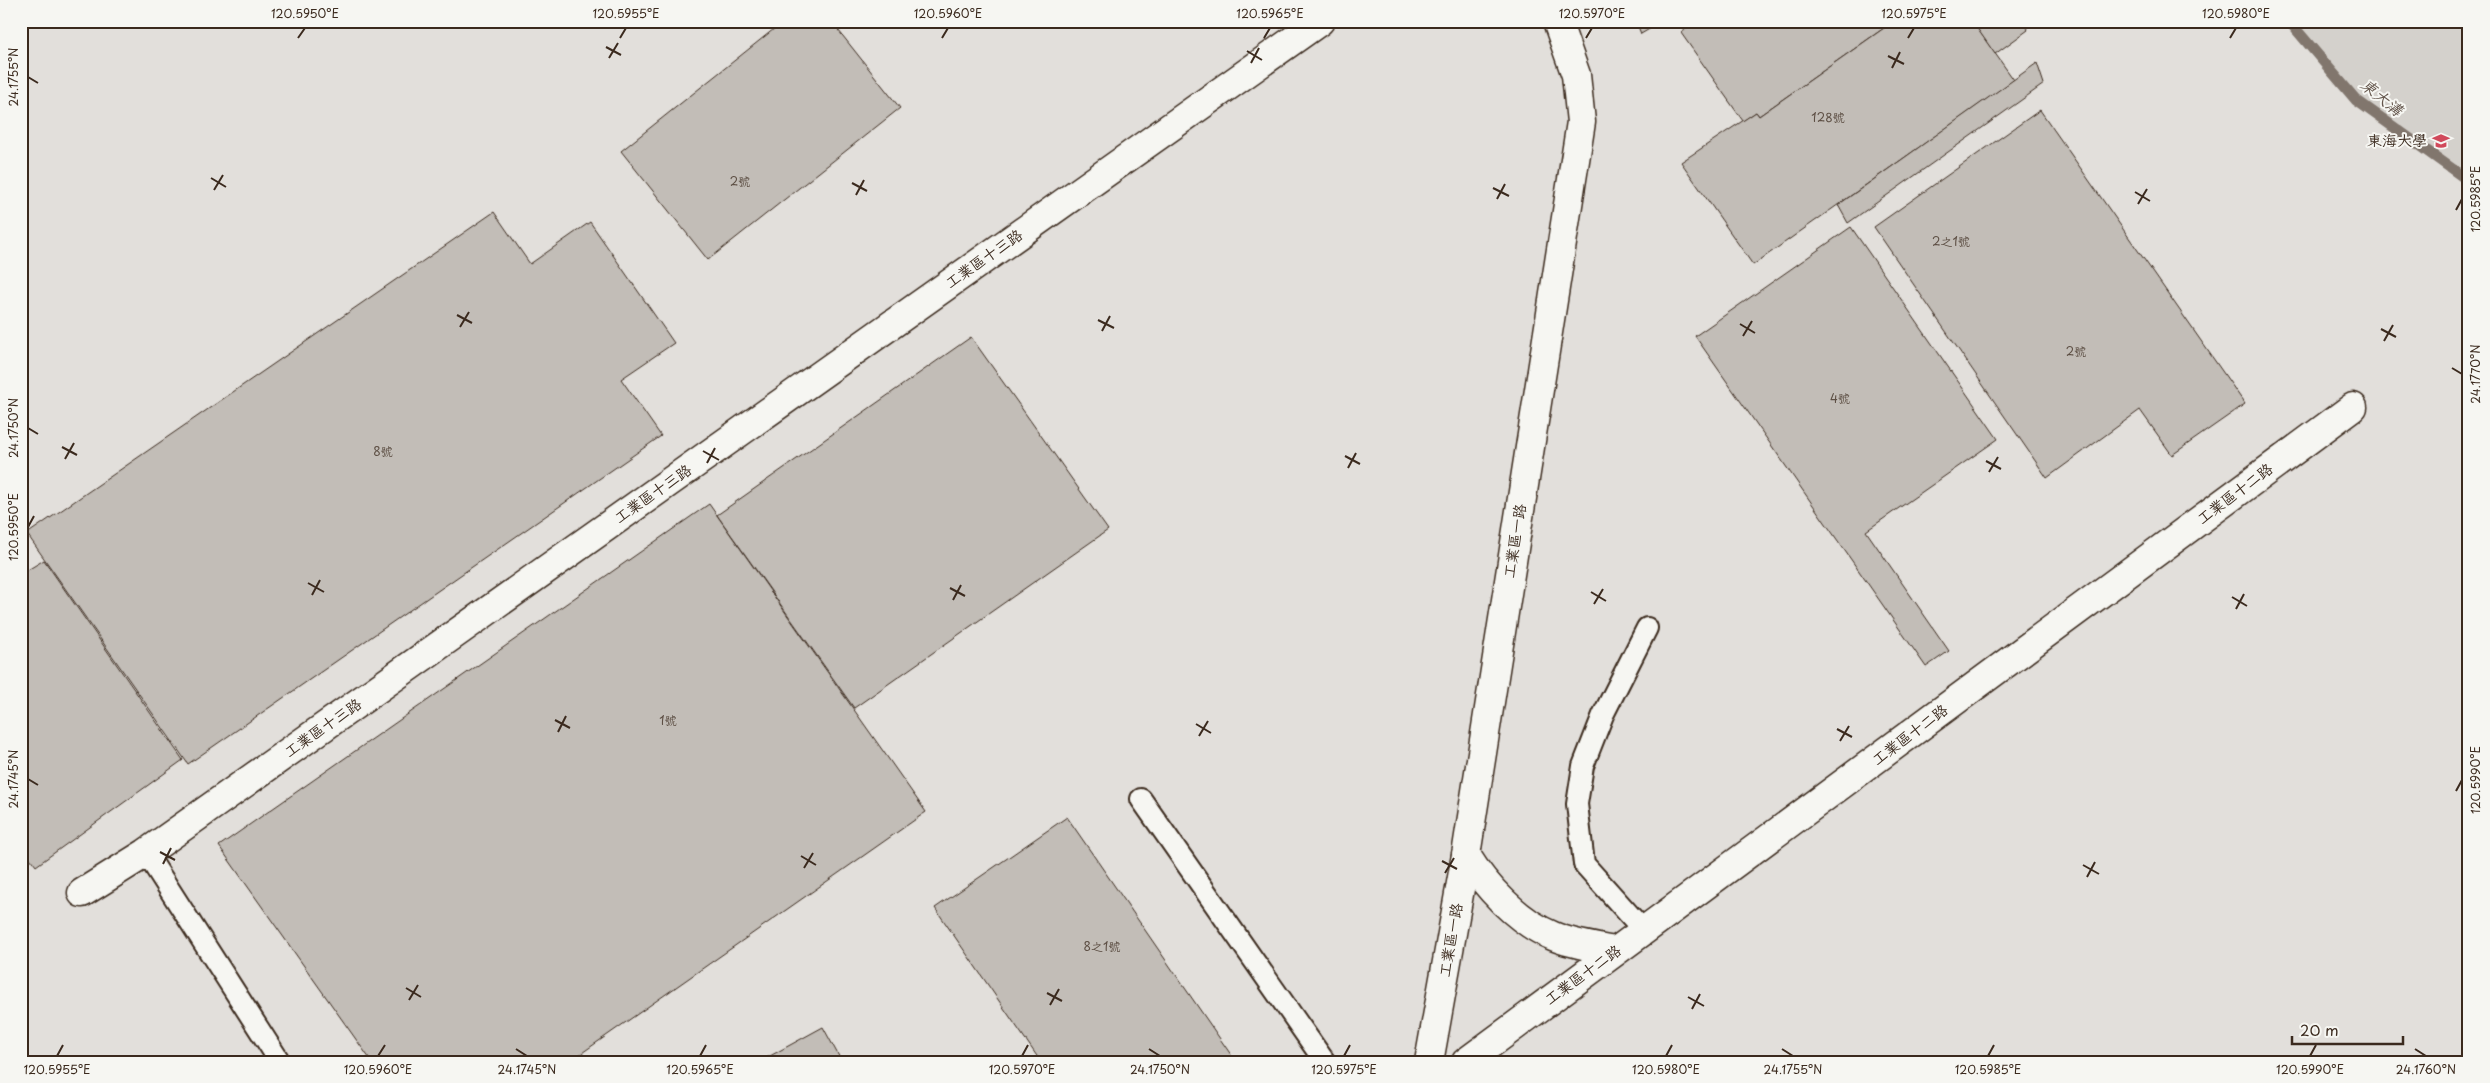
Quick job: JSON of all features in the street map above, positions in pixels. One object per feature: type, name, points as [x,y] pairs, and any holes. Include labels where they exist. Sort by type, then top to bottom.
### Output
[{"type":"street","name":"工業區十三路","points":[[82,893],[146,853],[1320,21]]},
{"type":"street","name":"工業區一路","points":[[1429,1062],[1466,855],[1581,122],[1576,75],[1557,21]]},
{"type":"street","name":"工業區十二路","points":[[1466,1062],[2353,407]]},
{"type":"street","points":[[1466,855],[1483,882],[1530,923],[1553,936],[1614,951]]},
{"type":"lane","points":[[1644,932],[1584,864],[1577,804],[1583,766],[1603,714],[1647,628]]},
{"type":"lane","points":[[1141,798],[1325,1062]]},
{"type":"lane","points":[[146,853],[280,1062]]},
{"type":"shaded area","points":[[21,21],[2469,21],[2469,1062],[21,1062]]},
{"type":"shaded area","name":"東海大學","points":[[2289,21],[2456,21],[2469,35],[2469,181],[2356,100]]},
{"type":"building","points":[[784,21],[831,21],[900,108],[708,260],[621,151]]},
{"type":"building","points":[[1636,21],[1663,21],[1641,34]]},
{"type":"building","points":[[1697,21],[1894,21],[1759,116],[1756,112],[1743,121],[1681,33]]},
{"type":"building","points":[[1894,21],[1972,21],[2014,80],[1753,265],[1681,162],[1756,112],[1759,116]]},
{"type":"building","points":[[1972,21],[2021,21],[2028,30],[1995,54]]},
{"type":"building","points":[[2456,21],[2469,21],[2469,35]]},
{"type":"building","points":[[2037,63],[2044,84],[1848,223],[1838,205]]},
{"type":"building","points":[[2040,110],[2245,404],[2172,455],[2140,410],[2047,478],[1874,227]]},
{"type":"building","points":[[494,212],[530,264],[590,222],[674,343],[621,379],[661,436],[188,764],[27,534]]},
{"type":"building","points":[[1851,227],[1998,439],[1866,531],[1949,651],[1926,667],[1695,336]]},
{"type":"building","points":[[971,337],[1108,530],[854,708],[717,515]]},
{"type":"building","points":[[709,504],[926,812],[569,1062],[372,1062],[219,846]]},
{"type":"building","points":[[44,560],[183,760],[36,866],[21,846],[21,574]]},
{"type":"building","points":[[1067,817],[1236,1062],[1041,1062],[935,908]]},
{"type":"building","points":[[823,1027],[842,1062],[759,1062]]},
{"type":"waterway","name":"東大溝","points":[[2289,21],[2356,100],[2469,181]]},
{"type":"place","name":"東海大學","points":[[2441,141]]}]
